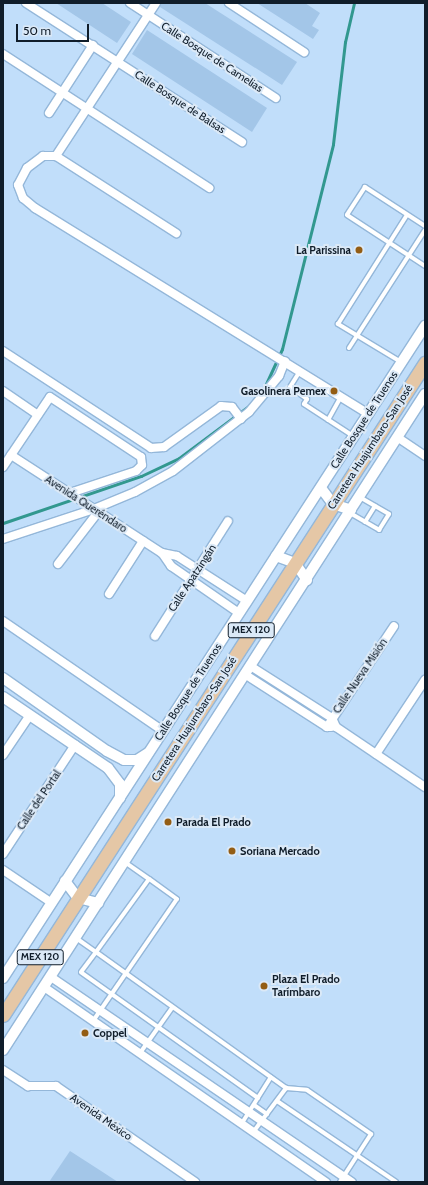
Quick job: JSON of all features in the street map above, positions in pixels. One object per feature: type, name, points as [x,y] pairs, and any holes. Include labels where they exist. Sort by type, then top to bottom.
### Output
[{"type":"main road","name":"Carretera Huajumbaro-San José","points":[[3,1015],[425,363]]},
{"type":"street","name":"Calle Bosque de Balsas","points":[[26,3],[242,142]]},
{"type":"street","name":"Calle Bosque de Camelias","points":[[130,3],[276,98]]},
{"type":"street","points":[[56,156],[156,3]]},
{"type":"street","points":[[229,3],[304,52]]},
{"type":"street","points":[[49,113],[93,45]]},
{"type":"street","points":[[3,54],[209,188]]},
{"type":"street","points":[[176,233],[56,156],[43,156],[27,168],[18,185],[29,203],[256,345],[282,359],[368,414]]},
{"type":"street","name":"Calle Bosque de Truenos","points":[[3,978],[425,326]]},
{"type":"street","points":[[3,351],[150,448],[164,447],[221,406],[232,407],[240,418]]},
{"type":"street","points":[[3,539],[94,509],[135,492],[173,471],[240,418],[278,376],[282,359]]},
{"type":"street","points":[[3,391],[38,414]]},
{"type":"street","points":[[3,1050],[249,671],[425,394]]},
{"type":"street","points":[[3,467],[50,397],[141,458],[142,465],[136,471],[73,495]]},
{"type":"street","points":[[397,437],[425,456]]},
{"type":"street","name":"Avenida Queréndaro","points":[[11,455],[162,553],[177,556],[247,601]]},
{"type":"street","points":[[321,488],[333,504],[351,512]]},
{"type":"street","points":[[58,564],[94,509]]},
{"type":"street","name":"Calle Apatzingán","points":[[155,636],[228,521]]},
{"type":"street","points":[[109,594],[143,541]]},
{"type":"street","name":"Avenida Queréndaro","points":[[162,553],[171,566],[239,613]]},
{"type":"street","points":[[276,556],[295,563],[307,580]]},
{"type":"street","points":[[3,621],[163,731]]},
{"type":"street","name":"Calle Nueva Misión","points":[[327,727],[394,626]]},
{"type":"street","points":[[249,671],[332,718],[336,727],[424,785]]},
{"type":"street","points":[[249,671],[327,727],[336,727]]},
{"type":"street","points":[[3,678],[107,751],[124,760],[136,760],[149,752]]},
{"type":"street","points":[[376,754],[425,680]]},
{"type":"street","points":[[3,697],[75,745],[114,774],[120,784],[120,798]]},
{"type":"street","points":[[3,755],[30,715]]},
{"type":"street","name":"Calle del Portal","points":[[3,854],[75,745]]},
{"type":"street","points":[[99,762],[107,751]]},
{"type":"street","points":[[3,870],[52,903]]},
{"type":"street","points":[[65,881],[78,898],[98,903]]},
{"type":"street","points":[[50,977],[249,1113],[342,1179],[352,1182]]},
{"type":"street","points":[[44,987],[326,1182]]},
{"type":"street","name":"Avenida México","points":[[3,1070],[28,1086],[56,1086],[195,1182]]},
{"type":"lane","points":[[425,226],[365,187],[347,215],[425,266]]},
{"type":"lane","points":[[401,362],[338,324],[407,215]]},
{"type":"lane","points":[[348,348],[425,230]]},
{"type":"lane","points":[[300,371],[290,387],[307,399],[304,404],[354,436]]},
{"type":"lane","points":[[328,420],[341,397]]},
{"type":"lane","points":[[351,512],[379,530],[389,514],[360,497]]},
{"type":"lane","points":[[365,522],[375,506]]},
{"type":"lane","points":[[93,1021],[110,994],[177,899],[124,862]]},
{"type":"lane","points":[[149,879],[81,972],[258,1098]]},
{"type":"lane","points":[[76,938],[286,1088],[307,1090],[371,1134],[359,1156],[342,1179]]},
{"type":"lane","points":[[140,1053],[172,1008]]},
{"type":"lane","points":[[242,1123],[271,1077]]},
{"type":"lane","points":[[254,1131],[286,1088]]},
{"type":"lane","points":[[277,1101],[396,1182]]},
{"type":"lane","points":[[254,1105],[267,1114]]},
{"type":"building","points":[[56,3],[102,3],[131,22],[117,43]]},
{"type":"building","points":[[161,3],[205,3],[297,62],[282,85],[160,7]]},
{"type":"building","points":[[257,3],[305,3],[320,13],[312,26],[319,30],[313,39]]},
{"type":"building","points":[[147,30],[267,108],[252,132],[132,54]]},
{"type":"building","points":[[70,1151],[98,1169],[118,1182],[49,1182]]},
{"type":"waterway","points":[[253,401],[265,386],[282,349],[333,144],[345,42],[354,3]]},
{"type":"waterway","points":[[3,523],[141,476],[179,458],[250,405]]},
{"type":"place","name":"La Parissina","points":[[359,250]]},
{"type":"place","name":"Gasolinera Pemex","points":[[334,391]]},
{"type":"place","name":"Parada El Prado","points":[[168,822]]},
{"type":"place","name":"Soriana Mercado","points":[[232,851]]},
{"type":"place","name":"Plaza El Prado Tarímbaro","points":[[264,986]]},
{"type":"place","name":"Coppel","points":[[85,1033]]}]
